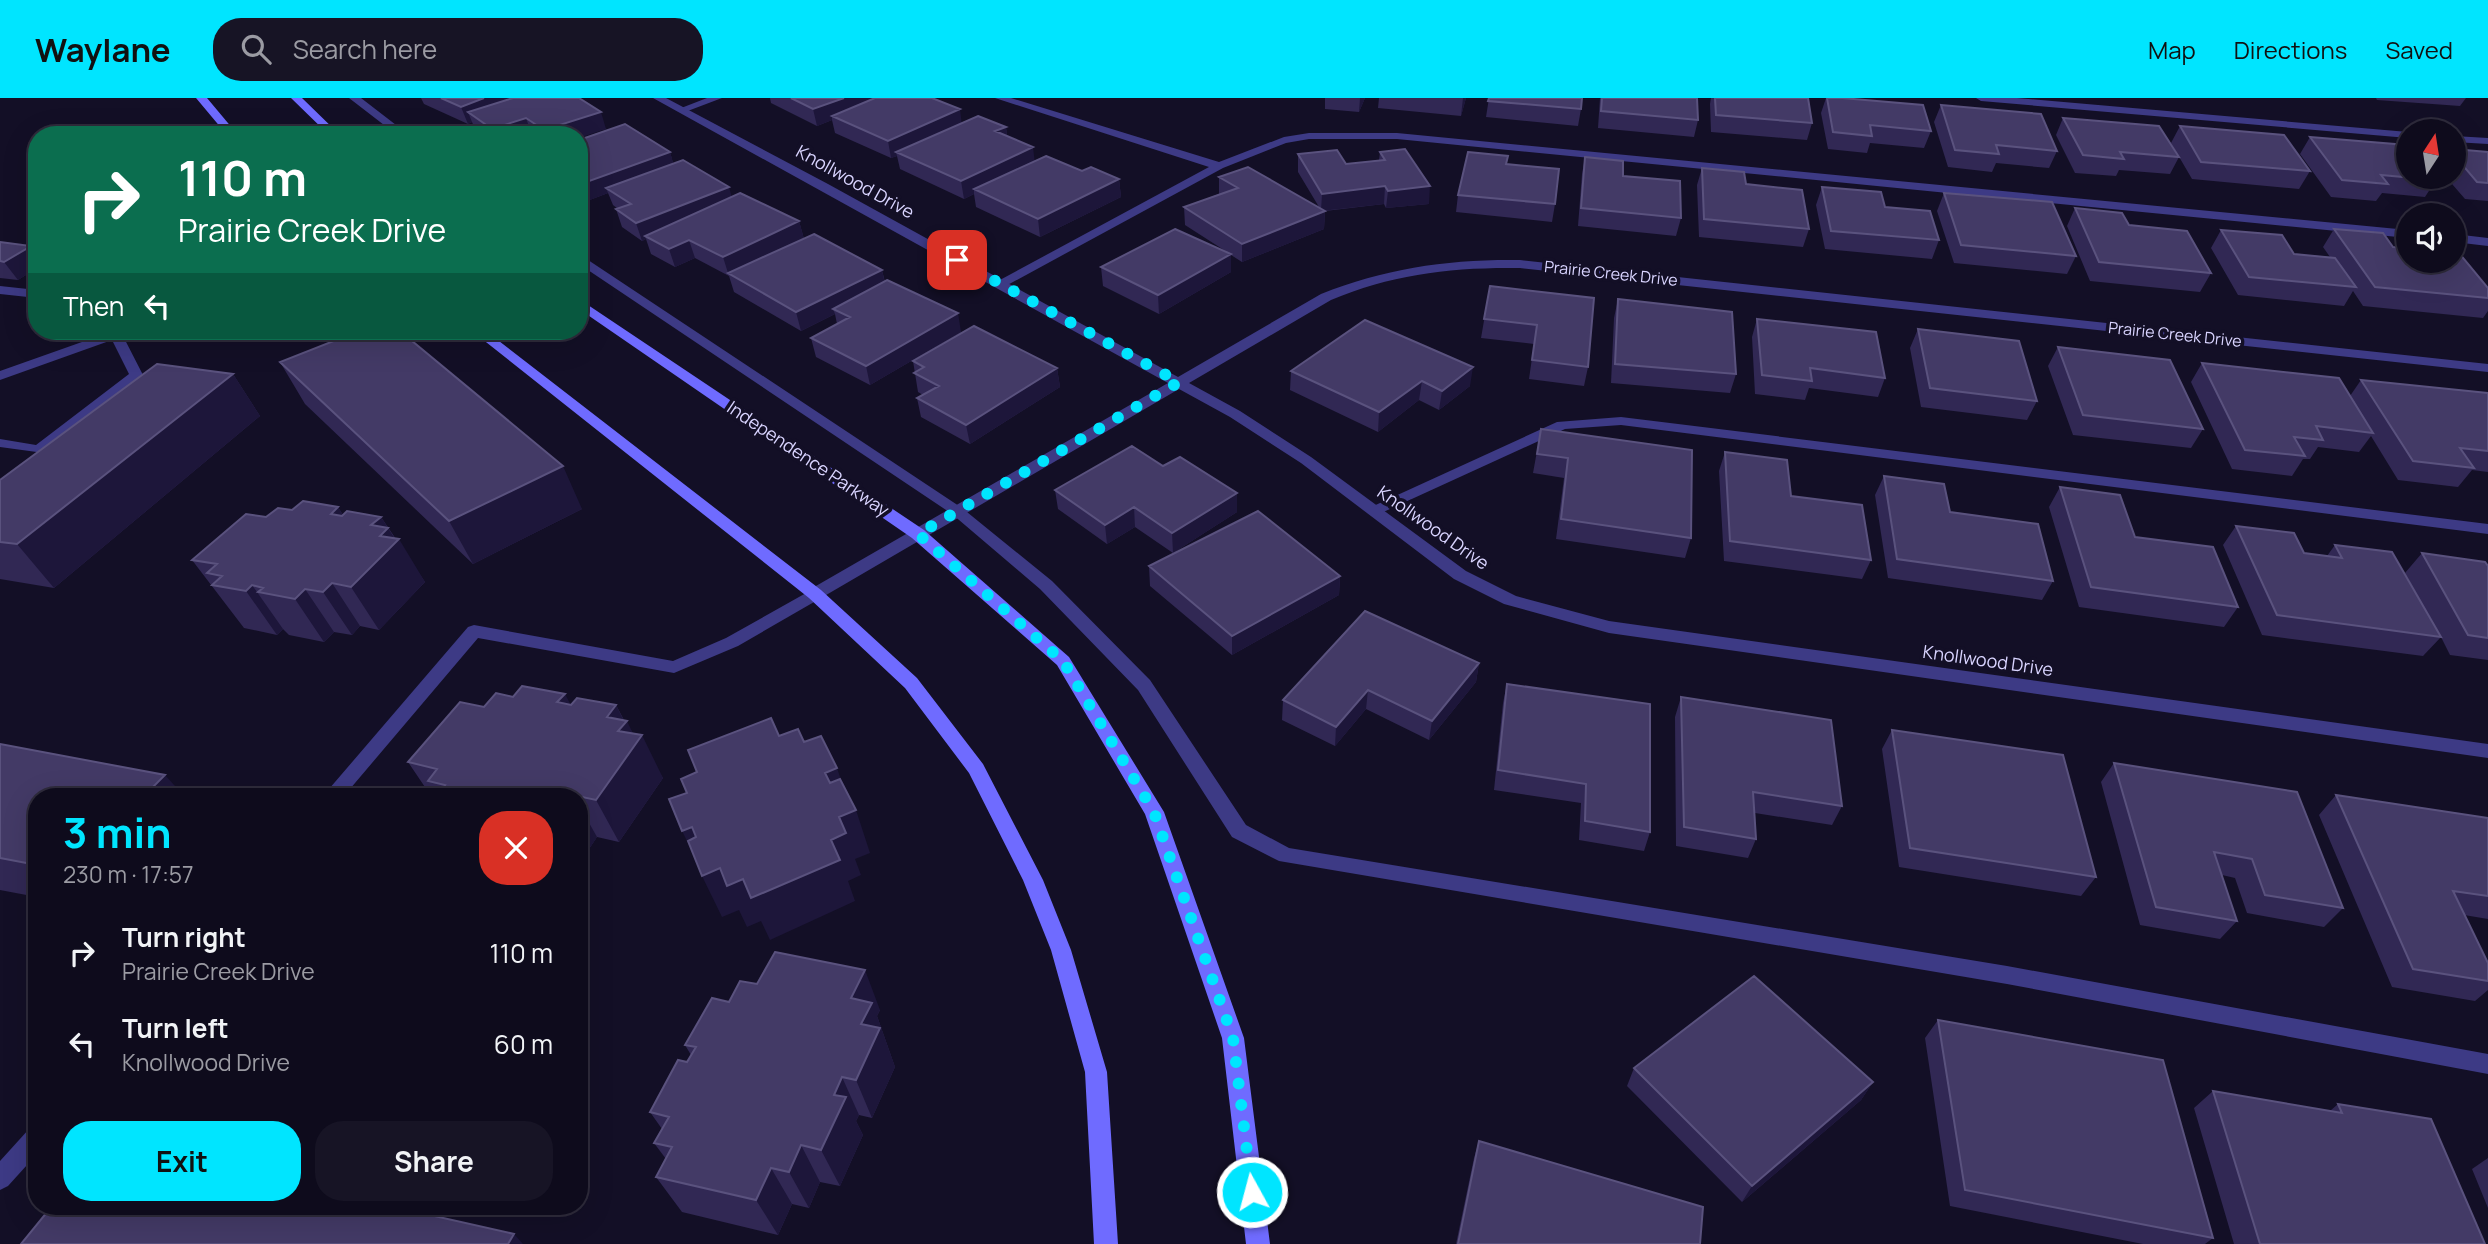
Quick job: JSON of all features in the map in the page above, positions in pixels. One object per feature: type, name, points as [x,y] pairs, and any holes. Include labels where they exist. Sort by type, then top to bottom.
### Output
[{"type":"main road","points":[[201,98],[225,126]]},
{"type":"main road","points":[[296,98],[326,126]]},
{"type":"main road","name":"Independence Parkway","points":[[588,309],[918,534],[1063,661],[1154,812],[1233,1038],[1258,1244]]},
{"type":"main road","points":[[490,340],[815,594],[911,683],[976,769],[1033,880],[1061,950],[1096,1072],[1106,1244]]},
{"type":"street","points":[[354,98],[392,126]]},
{"type":"street","name":"Knollwood Drive","points":[[658,98],[1179,382],[1306,460],[1460,575],[1510,600],[1609,627],[2488,751]]},
{"type":"street","points":[[681,110],[717,98]]},
{"type":"street","points":[[1000,98],[1219,166]]},
{"type":"street","points":[[1981,98],[2396,134]]},
{"type":"street","points":[[1002,284],[1219,166],[1284,141],[1309,136],[1397,136],[2396,233]]},
{"type":"street","points":[[2466,139],[2488,141]]},
{"type":"street","points":[[2466,240],[2488,242]]},
{"type":"street","name":"Prairie Creek Drive","points":[[340,788],[474,631],[674,667],[732,642],[1179,382],[1345,289],[1393,273],[1437,265],[1476,262],[1520,264],[2488,368]]},
{"type":"street","points":[[588,264],[957,511],[1045,585],[1143,685],[1239,831],[1286,855],[2007,975],[2488,1064]]},
{"type":"street","points":[[0,290],[28,294]]},
{"type":"street","points":[[0,376],[101,340]]},
{"type":"street","points":[[0,443],[39,450],[136,375],[124,340]]},
{"type":"street","points":[[1374,511],[1562,425],[1621,421],[2488,529]]},
{"type":"street","points":[[0,1178],[28,1147]]},
{"type":"building","points":[[441,98],[484,98],[461,107]]},
{"type":"building","points":[[513,98],[579,98],[601,112],[557,126],[538,126],[526,118],[501,126],[488,126],[468,112]]},
{"type":"building","points":[[791,98],[844,98],[813,109]]},
{"type":"building","points":[[875,98],[932,98],[960,109],[888,141],[832,116]]},
{"type":"building","points":[[1489,98],[1582,98],[1581,109],[1488,101]]},
{"type":"building","points":[[1602,98],[1697,98],[1698,120],[1601,111]]},
{"type":"building","points":[[1715,98],[1808,98],[1812,123],[1716,115]]},
{"type":"building","points":[[1827,98],[1923,105],[1931,131],[1870,125],[1872,136],[1833,132]]},
{"type":"building","points":[[1941,105],[2041,114],[2057,151],[1996,145],[1999,154],[1955,150]]},
{"type":"building","points":[[978,116],[1006,127],[995,131],[1033,147],[961,181],[896,152]]},
{"type":"building","points":[[2063,118],[2159,126],[2179,157],[2120,152],[2124,159],[2083,155]]},
{"type":"building","points":[[625,124],[670,152],[588,181],[588,137]]},
{"type":"building","points":[[2180,126],[2284,135],[2310,171],[2201,162]]},
{"type":"building","points":[[2310,137],[2396,144],[2396,176],[2381,175],[2388,184],[2342,180]]},
{"type":"building","points":[[1405,149],[1430,186],[1388,191],[1385,186],[1322,194],[1298,154],[1337,150],[1346,164],[1385,160],[1380,152]]},
{"type":"building","points":[[2466,150],[2488,152],[2488,183],[2477,182],[2466,169]]},
{"type":"building","points":[[1468,152],[1508,156],[1506,164],[1559,169],[1555,204],[1458,195]]},
{"type":"building","points":[[1046,156],[1082,171],[1091,167],[1119,179],[1038,219],[974,189]]},
{"type":"building","points":[[1585,157],[1623,161],[1623,176],[1680,181],[1681,218],[1581,208]]},
{"type":"building","points":[[683,160],[729,187],[636,223],[616,209],[631,204],[606,188]]},
{"type":"building","points":[[1248,167],[1325,211],[1242,244],[1184,207],[1238,188],[1219,177]]},
{"type":"building","points":[[1702,168],[1744,172],[1746,184],[1802,190],[1809,229],[1704,219]]},
{"type":"building","points":[[1822,187],[1881,192],[1885,207],[1930,211],[1939,240],[1831,231]]},
{"type":"building","points":[[740,193],[799,221],[723,257],[689,240],[669,249],[645,236]]},
{"type":"building","points":[[1944,193],[2052,202],[2076,256],[1961,245]]},
{"type":"building","points":[[2075,208],[2122,213],[2129,225],[2187,231],[2211,273],[2099,262]]},
{"type":"building","points":[[1175,229],[1231,254],[1158,295],[1101,267]]},
{"type":"building","points":[[2334,229],[2383,233],[2396,247],[2396,273],[2466,273],[2466,261],[2488,288],[2488,298],[2375,287]]},
{"type":"building","points":[[2221,230],[2282,235],[2294,254],[2335,258],[2356,287],[2249,277]]},
{"type":"building","points":[[814,234],[882,270],[796,312],[728,273]]},
{"type":"building","points":[[0,242],[28,246],[4,262],[0,261]]},
{"type":"building","points":[[887,280],[958,313],[866,366],[811,338],[850,317],[833,309]]},
{"type":"building","points":[[1490,286],[1594,298],[1588,367],[1532,360],[1537,325],[1484,319]]},
{"type":"building","points":[[1618,299],[1732,312],[1736,374],[1615,364]]},
{"type":"building","points":[[1757,319],[1876,332],[1885,378],[1810,368],[1812,381],[1762,375]]},
{"type":"building","points":[[1365,320],[1473,367],[1442,391],[1422,381],[1379,412],[1291,371]]},
{"type":"building","points":[[974,326],[1057,368],[966,425],[917,398],[939,386],[914,373],[924,367],[913,361]]},
{"type":"building","points":[[1918,329],[2019,341],[2037,401],[1930,388]]},
{"type":"building","points":[[336,340],[411,340],[563,466],[449,521],[280,362]]},
{"type":"building","points":[[2058,347],[2170,360],[2203,429],[2083,415]]},
{"type":"building","points":[[2202,363],[2339,378],[2373,433],[2316,426],[2323,440],[2294,437],[2305,456],[2245,450]]},
{"type":"building","points":[[157,364],[233,374],[17,544],[0,542],[0,480]]},
{"type":"building","points":[[2361,380],[2488,393],[2488,451],[2460,448],[2474,468],[2413,461]]},
{"type":"building","points":[[1541,429],[1692,450],[1691,538],[1561,519],[1568,458],[1537,454]]},
{"type":"building","points":[[1132,446],[1163,466],[1180,457],[1237,493],[1172,533],[1134,507],[1105,525],[1055,490]]},
{"type":"building","points":[[1725,452],[1787,460],[1791,496],[1862,505],[1871,560],[1730,541]]},
{"type":"building","points":[[1884,476],[1944,484],[1950,512],[2038,524],[2053,581],[1897,559]]},
{"type":"building","points":[[2060,487],[2120,495],[2135,537],[2213,547],[2238,607],[2091,587]]},
{"type":"building","points":[[303,501],[338,507],[331,514],[342,516],[347,511],[381,517],[371,525],[388,528],[380,536],[399,539],[351,587],[332,583],[323,592],[305,589],[295,599],[258,592],[263,588],[252,585],[246,591],[212,585],[222,576],[207,573],[217,564],[192,560],[246,514],[266,517],[278,508],[292,510]]},
{"type":"building","points":[[1258,511],[1340,576],[1232,636],[1149,566]]},
{"type":"building","points":[[2236,526],[2294,533],[2304,553],[2342,558],[2335,545],[2392,552],[2441,637],[2277,615]]},
{"type":"building","points":[[2422,553],[2485,562],[2488,566],[2488,638],[2468,635]]},
{"type":"building","points":[[1365,611],[1479,663],[1432,721],[1368,690],[1336,727],[1283,700]]},
{"type":"building","points":[[1507,684],[1650,704],[1650,832],[1585,821],[1586,784],[1498,770]]},
{"type":"building","points":[[522,686],[565,694],[557,702],[571,705],[577,698],[616,705],[607,717],[627,721],[618,731],[642,735],[596,800],[588,798],[588,788],[442,788],[445,785],[428,781],[437,769],[408,762],[460,702],[484,707],[496,693],[513,697]]},
{"type":"building","points":[[1681,697],[1831,720],[1842,806],[1753,792],[1756,839],[1684,827]]},
{"type":"building","points":[[771,718],[779,736],[798,729],[804,742],[821,736],[837,768],[825,773],[830,783],[840,779],[856,810],[839,817],[846,833],[831,840],[840,860],[751,898],[743,879],[727,886],[720,868],[702,876],[688,841],[696,837],[692,827],[682,831],[669,799],[687,793],[681,779],[697,772],[688,750]]},
{"type":"building","points":[[1892,730],[2063,755],[2096,877],[1910,848]]},
{"type":"building","points":[[0,744],[165,775],[152,788],[28,788],[28,863],[0,858]]},
{"type":"building","points":[[2114,763],[2297,792],[2343,908],[2265,895],[2252,859],[2214,852],[2237,921],[2156,907]]},
{"type":"building","points":[[2336,795],[2488,818],[2488,896],[2453,891],[2488,963],[2488,981],[2413,969]]},
{"type":"building","points":[[775,952],[865,970],[851,998],[872,1003],[861,1024],[880,1028],[856,1080],[842,1077],[834,1095],[846,1097],[821,1150],[801,1145],[789,1172],[771,1168],[756,1200],[656,1177],[672,1147],[654,1143],[669,1117],[650,1112],[678,1060],[687,1062],[696,1047],[685,1045],[712,998],[729,1002],[740,981],[757,984]]},
{"type":"building","points":[[1754,976],[1873,1082],[1752,1186],[1634,1068]]},
{"type":"building","points":[[1938,1020],[2163,1060],[2213,1238],[1965,1190]]},
{"type":"building","points":[[2213,1091],[2342,1113],[2338,1104],[2431,1119],[2485,1244],[2260,1244]]},
{"type":"building","points":[[1479,1141],[1703,1207],[1700,1244],[1458,1244]]},
{"type":"building","points":[[45,1215],[430,1215],[514,1234],[508,1244],[21,1244]]},
{"type":"route","points":[[957,260],[1179,382],[918,534],[1063,661],[1154,812],[1233,1038],[1252,1192]]}]
